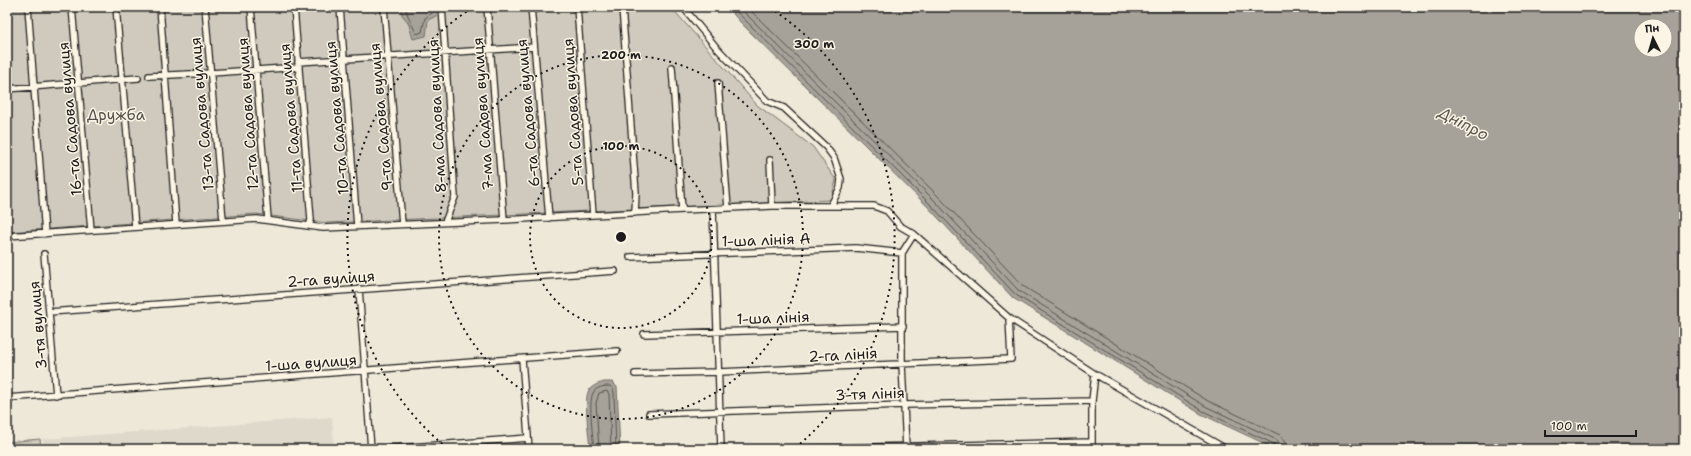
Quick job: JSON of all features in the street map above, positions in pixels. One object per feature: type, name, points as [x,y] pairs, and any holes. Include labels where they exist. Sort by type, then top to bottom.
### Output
[{"type":"street","points":[[28,7],[45,234]]},
{"type":"street","name":"16-та Садова вулиця","points":[[72,7],[91,230]]},
{"type":"street","points":[[116,7],[136,227]]},
{"type":"street","points":[[160,7],[176,224]]},
{"type":"street","name":"13-та Садова вулиця","points":[[205,7],[223,220]]},
{"type":"street","name":"12-та Садова вулиця","points":[[251,7],[268,219]]},
{"type":"street","name":"11-та Садова вулиця","points":[[294,7],[311,220],[309,226]]},
{"type":"street","name":"10-та Садова вулиця","points":[[340,7],[357,226]]},
{"type":"street","name":"9-та Садова вулиця","points":[[384,7],[402,224]]},
{"type":"street","name":"8-ма Садова вулиця","points":[[442,7],[455,197],[445,222]]},
{"type":"street","name":"7-ма Садова вулиця","points":[[487,7],[504,220]]},
{"type":"street","name":"6-та Садова вулиця","points":[[531,7],[549,218]]},
{"type":"street","name":"5-та Садова вулиця","points":[[577,7],[593,215]]},
{"type":"street","points":[[622,7],[636,193],[635,213]]},
{"type":"street","points":[[683,7],[716,47],[767,101],[784,108],[826,147],[834,158],[840,179],[840,188],[831,205]]},
{"type":"street","points":[[148,76],[257,70],[343,59],[534,48]]},
{"type":"street","points":[[672,67],[682,210]]},
{"type":"street","points":[[7,89],[138,78]]},
{"type":"street","points":[[718,83],[728,208]]},
{"type":"street","points":[[770,160],[772,206]]},
{"type":"street","points":[[7,236],[223,220],[268,219],[323,228],[772,206],[874,206],[887,211],[900,226],[914,234],[1009,318],[1095,374],[1219,447],[1226,449]]},
{"type":"street","points":[[713,209],[721,449]]},
{"type":"street","points":[[906,447],[902,364],[902,253],[914,234]]},
{"type":"street","name":"1-ша лінія А","points":[[630,257],[856,248],[902,253]]},
{"type":"street","name":"3-тя вулиця","points":[[44,254],[56,394]]},
{"type":"street","name":"2-га вулиця","points":[[49,312],[615,270]]},
{"type":"street","points":[[358,289],[371,449]]},
{"type":"street","name":"2-га лінія","points":[[635,374],[719,372],[1011,359],[1009,318]]},
{"type":"street","name":"1-ша лінія","points":[[644,334],[903,326]]},
{"type":"street","name":"1-ша вулиця","points":[[7,398],[617,351]]},
{"type":"street","points":[[522,359],[529,449]]},
{"type":"street","points":[[1092,449],[1092,401],[1095,374]]},
{"type":"street","name":"3-тя лінія","points":[[649,414],[904,405],[1092,401]]},
{"type":"street","points":[[384,449],[452,446],[528,438]]},
{"type":"street","points":[[792,449],[1092,442]]},
{"type":"shaded area","points":[[7,310],[13,391],[7,392]]},
{"type":"shaded area","points":[[332,417],[334,449],[44,449],[43,439]]},
{"type":"green space","name":"Дружба","points":[[7,7],[671,7],[757,105],[813,147],[836,180],[831,200],[327,223],[256,214],[7,232]]},
{"type":"green space","points":[[40,439],[41,449],[7,449],[7,442]]},
{"type":"water","points":[[401,7],[436,7],[438,15],[428,20],[426,36],[413,39],[408,22],[402,15]]},
{"type":"water","name":"Дніпро","points":[[727,7],[1684,7],[1684,449],[1276,449],[1201,414],[1013,298],[927,206],[742,24]]},
{"type":"water","points":[[612,382],[617,387],[620,449],[590,449],[587,411],[588,392],[597,384]]}]
